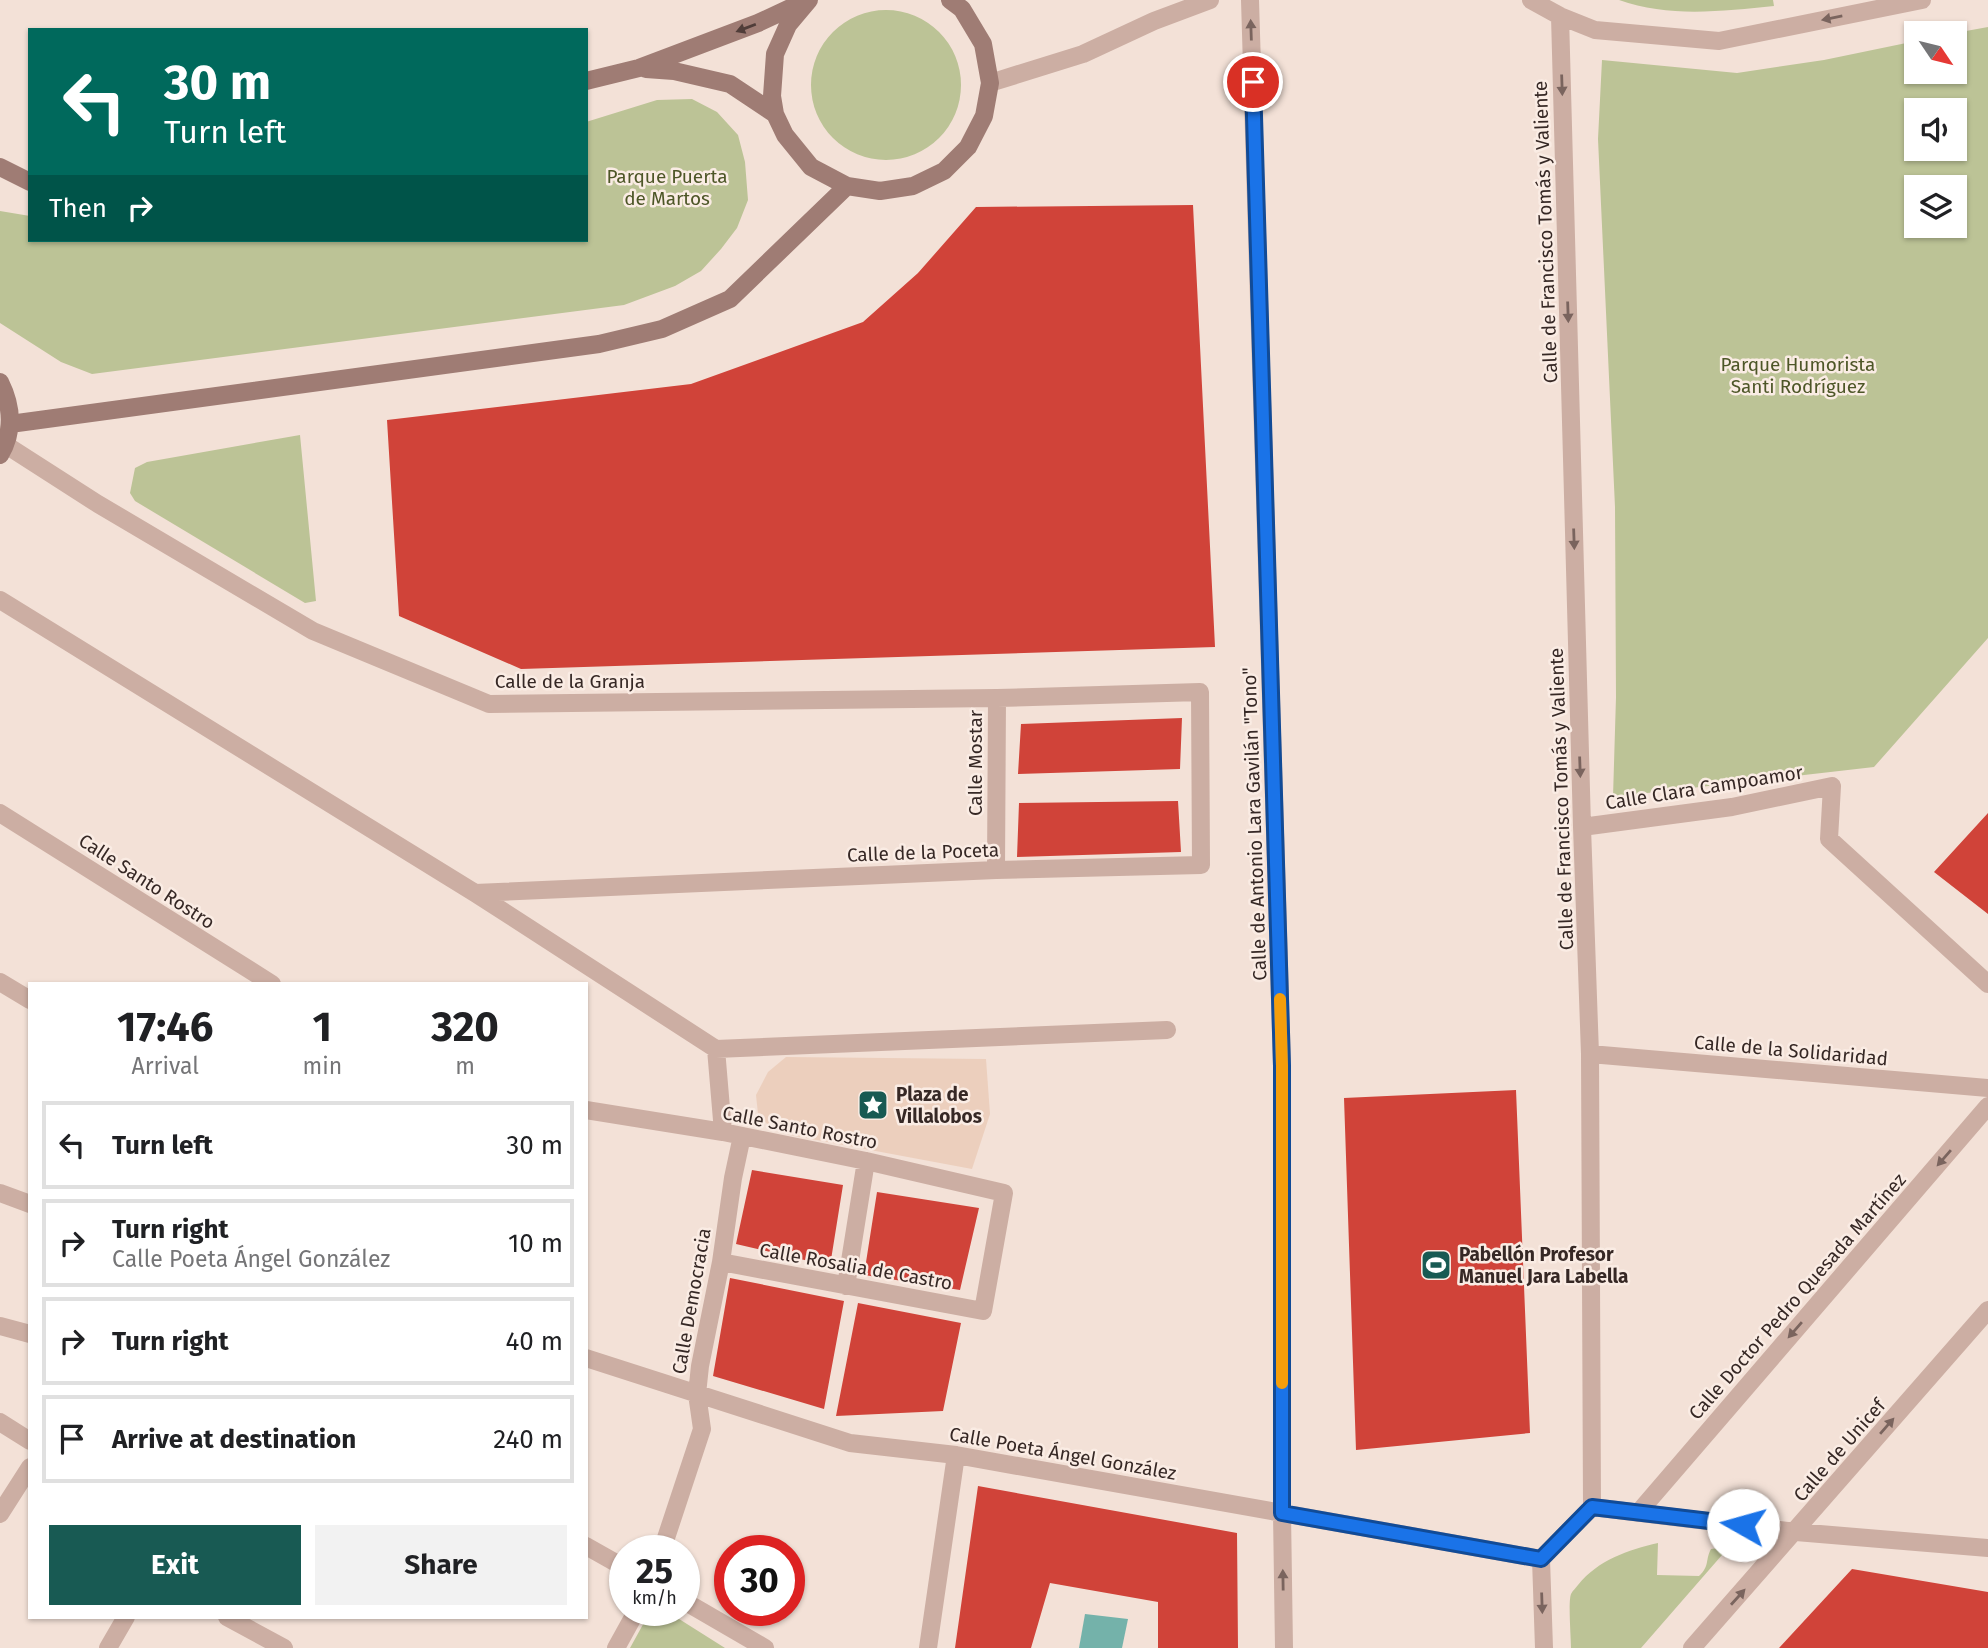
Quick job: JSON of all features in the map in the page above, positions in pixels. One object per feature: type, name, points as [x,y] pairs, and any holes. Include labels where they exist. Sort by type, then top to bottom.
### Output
[{"type":"main road","points":[[588,81],[639,68],[758,23],[808,0]]},
{"type":"main road","points":[[808,0],[788,25],[775,54],[772,96],[775,114],[785,135],[811,167],[847,186],[880,191],[914,186],[944,171],[968,147],[984,116],[990,83],[983,44],[962,9],[950,0]]},
{"type":"main road","points":[[639,68],[674,71],[730,84],[775,114]]},
{"type":"main road","points":[[0,167],[28,181]]},
{"type":"main road","points":[[10,424],[599,344],[662,329],[730,299],[847,186]]},
{"type":"main road","points":[[0,382],[8,398],[10,424],[3,450]]},
{"type":"street","points":[[990,83],[1083,54],[1154,21],[1210,0]]},
{"type":"street","name":"Calle de Antonio Lara Gavilán \"Tono\"","points":[[1251,0],[1282,1066],[1284,1648]]},
{"type":"street","points":[[1531,0],[1560,16],[1595,30],[1719,41],[1922,0]]},
{"type":"street","name":"Calle de Francisco Tomás y Valiente","points":[[1560,16],[1590,1054],[1592,1507]]},
{"type":"street","name":"Calle de la Granja","points":[[3,450],[313,631],[489,704],[997,698],[1200,692]]},
{"type":"street","points":[[0,600],[475,893],[716,1049],[1167,1030]]},
{"type":"street","name":"Calle de la Poceta","points":[[475,893],[996,870],[1201,864],[1200,692]]},
{"type":"street","name":"Calle Mostar","points":[[996,870],[997,698]]},
{"type":"street","name":"Calle Clara Campoamor","points":[[1582,827],[1732,807],[1832,786],[1829,839],[1988,984]]},
{"type":"street","name":"Calle Santo Rostro","points":[[0,813],[269,982]]},
{"type":"street","points":[[1,985],[28,999]]},
{"type":"street","points":[[716,1049],[723,1132]]},
{"type":"street","name":"Calle de la Solidaridad","points":[[1590,1054],[1988,1088]]},
{"type":"street","name":"Calle Doctor Pedro Quesada Martínez","points":[[1638,1513],[1988,1105]]},
{"type":"street","name":"Calle Santo Rostro","points":[[588,1110],[723,1132],[1004,1193],[983,1311]]},
{"type":"street","name":"Calle Democracia","points":[[667,1535],[702,1429],[697,1394],[700,1366],[721,1262],[741,1136]]},
{"type":"street","points":[[846,1286],[866,1161]]},
{"type":"street","points":[[0,1194],[28,1203]]},
{"type":"street","name":"Calle Rosalia de Castro","points":[[721,1262],[983,1311]]},
{"type":"street","name":"Calle de Unicef","points":[[1692,1648],[1988,1310]]},
{"type":"street","points":[[0,1326],[28,1333]]},
{"type":"street","name":"Calle Poeta Ángel González","points":[[588,1359],[850,1443],[956,1455],[1541,1559]]},
{"type":"street","points":[[0,1422],[28,1440]]},
{"type":"street","points":[[928,1648],[956,1455]]},
{"type":"street","points":[[0,1514],[28,1470]]},
{"type":"street","points":[[1544,1648],[1541,1559],[1592,1507],[1796,1532],[1988,1548]]},
{"type":"street","points":[[588,1547],[609,1559]]},
{"type":"street","points":[[700,1610],[765,1648]]},
{"type":"street","points":[[108,1648],[125,1619]]},
{"type":"street","points":[[231,1619],[284,1648]]},
{"type":"street","points":[[615,1648],[628,1626]]},
{"type":"green space","points":[[1619,0],[1773,0],[1774,6],[1696,12],[1657,9]]},
{"type":"green space","points":[[886,10],[915,16],[939,32],[955,56],[961,85],[955,114],[939,138],[915,154],[886,160],[857,154],[833,138],[817,114],[811,85],[817,56],[833,32],[857,16]]},
{"type":"green space","name":"Parque Humorista Santi Rodríguez","points":[[1988,27],[1988,638],[1874,767],[1613,797],[1616,697],[1615,507],[1598,139],[1602,60],[1737,73],[1824,60],[1904,43],[1904,84],[1967,84],[1967,31]]},
{"type":"green space","name":"Parque Puerta de Martos","points":[[692,99],[717,112],[738,135],[745,162],[748,200],[737,228],[701,271],[675,286],[624,305],[92,374],[61,362],[0,323],[0,211],[28,216],[28,242],[588,242],[588,121],[657,100]]},
{"type":"green space","points":[[300,435],[316,601],[305,603],[135,501],[130,493],[135,468],[147,462]]},
{"type":"green space","points":[[1658,1543],[1657,1575],[1699,1576],[1705,1569],[1711,1549],[1718,1548],[1723,1551],[1641,1648],[1571,1648],[1570,1604],[1574,1590],[1586,1576],[1604,1563]]},
{"type":"green space","points":[[642,1626],[690,1626],[725,1648],[630,1648]]},
{"type":"shaded area","name":"Plaza de Villalobos","points":[[786,1057],[986,1059],[990,1114],[972,1169],[790,1135],[769,1126],[758,1114],[756,1095],[768,1072]]},
{"type":"water","points":[[1085,1614],[1128,1619],[1122,1648],[1079,1648]]},
{"type":"building","points":[[1193,205],[1215,647],[521,669],[399,616],[387,420],[691,384],[863,322],[918,273],[976,207]]},
{"type":"building","points":[[1182,718],[1180,769],[1018,774],[1021,724]]},
{"type":"building","points":[[1178,801],[1181,852],[1017,857],[1019,803]]},
{"type":"building","points":[[1988,813],[1988,914],[1934,872]]},
{"type":"building","name":"Pabellón Profesor Manuel Jara Labella","points":[[1516,1090],[1530,1433],[1356,1450],[1344,1098]]},
{"type":"building","points":[[752,1170],[843,1185],[830,1266],[736,1244]]},
{"type":"building","points":[[877,1192],[979,1208],[960,1290],[864,1275]]},
{"type":"building","points":[[730,1278],[844,1301],[824,1409],[713,1376]]},
{"type":"building","points":[[858,1303],[961,1323],[943,1411],[836,1416]]},
{"type":"building","points":[[978,1486],[1237,1533],[1238,1648],[1158,1648],[1158,1602],[1050,1583],[1031,1648],[955,1648]]},
{"type":"building","points":[[1852,1569],[1988,1592],[1988,1648],[1779,1648]]},
{"type":"slow traffic","points":[[1280,999],[1282,1383]]},
{"type":"place","name":"Plaza de Villalobos","points":[[873,1105]]},
{"type":"place","name":"Pabellón Profesor Manuel Jara Labella","points":[[1436,1265]]},
{"type":"route","points":[[1253,82],[1282,1066],[1282,1513],[1541,1559],[1592,1507],[1743,1525]]}]
